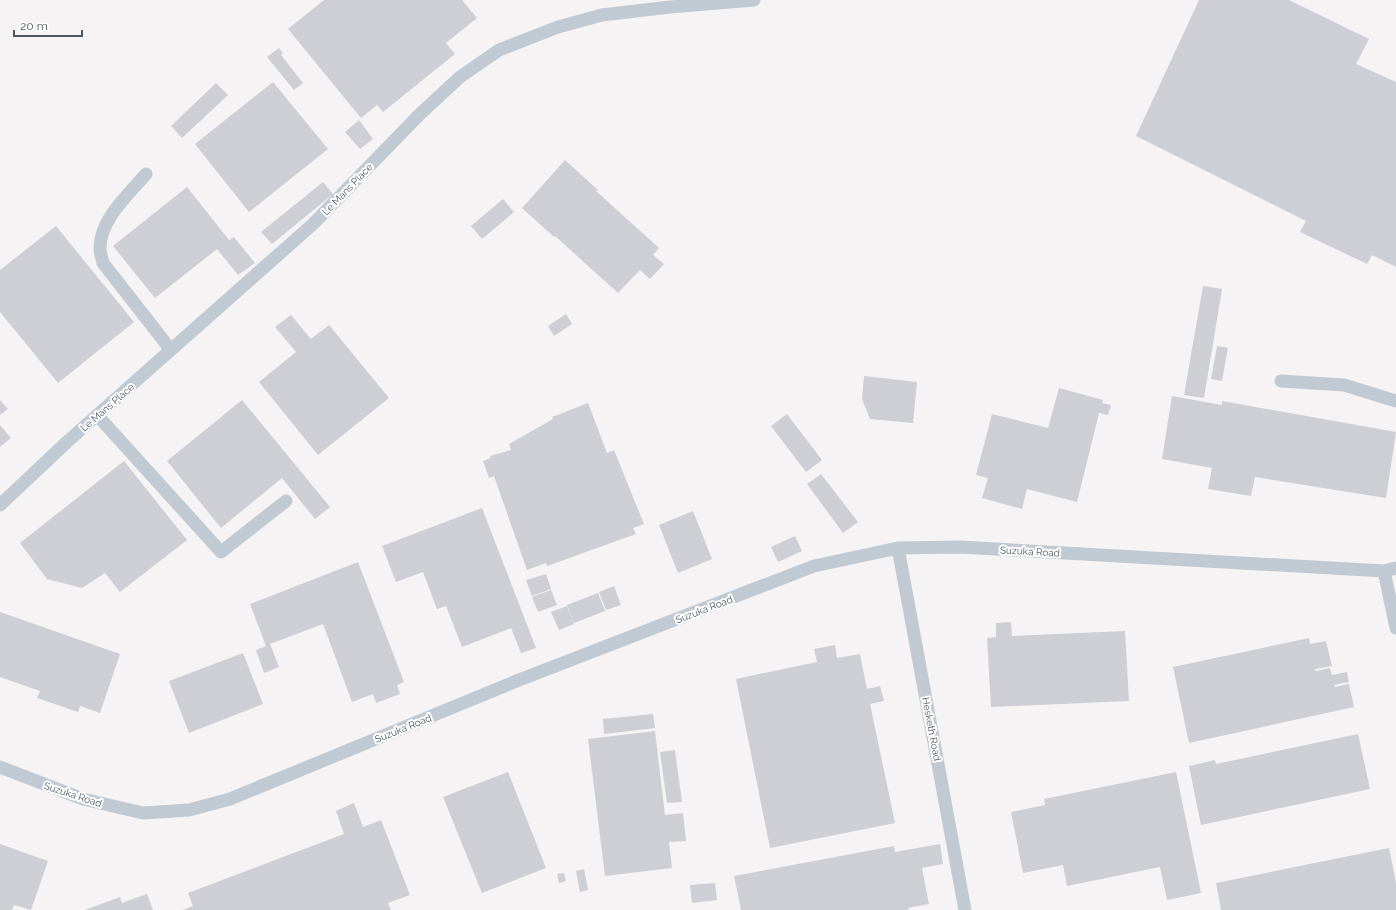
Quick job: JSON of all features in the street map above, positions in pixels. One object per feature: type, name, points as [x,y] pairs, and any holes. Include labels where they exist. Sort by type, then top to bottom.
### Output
[{"type":"lane","name":"Le Mans Place","points":[[0,505],[97,415],[313,224],[420,114],[460,77],[499,50],[558,27],[602,15],[670,7],[754,0]]},
{"type":"lane","points":[[146,174],[110,218],[104,231],[100,247],[103,263],[172,350]]},
{"type":"lane","points":[[1282,380],[1344,385],[1396,401]]},
{"type":"lane","points":[[97,415],[221,552],[286,501]]},
{"type":"lane","name":"Suzuka Road","points":[[0,768],[83,799],[143,813],[189,810],[230,799],[519,680],[814,566],[898,548],[960,547],[1390,569],[1396,628]]},
{"type":"lane","name":"Hesketh Road","points":[[898,548],[966,910]]},
{"type":"building","points":[[324,0],[462,0],[477,18],[446,43],[455,54],[383,112],[377,105],[361,118],[288,29]]},
{"type":"building","points":[[1199,0],[1289,0],[1369,39],[1356,64],[1396,82],[1396,267],[1372,255],[1367,264],[1300,232],[1306,221],[1136,136]]},
{"type":"building","points":[[279,48],[283,53],[281,55],[303,83],[294,90],[267,57]]},
{"type":"building","points":[[273,82],[328,149],[249,212],[195,144]]},
{"type":"building","points":[[216,83],[228,95],[182,138],[171,126]]},
{"type":"building","points":[[359,120],[373,139],[360,149],[345,132]]},
{"type":"building","points":[[565,160],[598,190],[596,191],[659,248],[653,255],[664,264],[650,279],[640,270],[618,293],[522,208]]},
{"type":"building","points":[[323,182],[333,194],[272,244],[261,232]]},
{"type":"building","points":[[187,187],[229,240],[234,237],[255,263],[238,275],[217,249],[155,298],[113,246]]},
{"type":"building","points":[[503,199],[514,212],[482,239],[471,226]]},
{"type":"building","points":[[56,226],[134,322],[58,383],[0,312],[0,270]]},
{"type":"building","points":[[1203,286],[1222,289],[1204,398],[1184,395]]},
{"type":"building","points":[[566,314],[572,324],[554,336],[548,326]]},
{"type":"building","points":[[291,315],[311,339],[329,325],[389,398],[318,455],[259,382],[296,352],[275,327]]},
{"type":"building","points":[[1217,346],[1228,348],[1222,381],[1211,379]]},
{"type":"building","points":[[864,376],[917,382],[913,423],[870,419],[862,399]]},
{"type":"building","points":[[1059,388],[1103,400],[1102,403],[1111,405],[1108,415],[1099,413],[1077,502],[1027,489],[1022,509],[982,498],[988,478],[976,475],[992,414],[1048,428]]},
{"type":"building","points":[[1172,396],[1222,405],[1222,401],[1396,432],[1386,498],[1255,477],[1251,496],[1208,489],[1212,468],[1162,459]]},
{"type":"building","points":[[0,400],[8,409],[0,415]]},
{"type":"building","points":[[242,400],[330,507],[315,519],[282,478],[221,528],[167,461]]},
{"type":"building","points":[[588,403],[607,453],[614,450],[644,524],[633,528],[636,534],[547,566],[546,563],[527,570],[494,476],[489,478],[483,461],[491,458],[490,456],[511,450],[509,444],[553,419],[552,417]]},
{"type":"building","points":[[787,414],[822,460],[806,472],[771,426]]},
{"type":"building","points":[[0,425],[11,438],[0,447]]},
{"type":"building","points":[[124,461],[187,540],[120,592],[105,573],[82,588],[47,579],[20,543]]},
{"type":"building","points":[[821,474],[858,522],[843,533],[807,484]]},
{"type":"building","points":[[482,508],[536,648],[521,653],[511,628],[462,647],[446,606],[437,609],[423,572],[396,582],[382,546]]},
{"type":"building","points":[[693,511],[712,559],[678,573],[659,525]]},
{"type":"building","points":[[795,536],[802,551],[778,562],[771,547]]},
{"type":"building","points":[[358,562],[404,682],[397,685],[400,694],[376,703],[373,694],[352,702],[323,624],[270,644],[279,667],[264,673],[256,650],[266,646],[250,604]]},
{"type":"building","points":[[546,574],[551,589],[532,596],[526,580]]},
{"type":"building","points":[[614,586],[621,605],[606,610],[599,592]]},
{"type":"building","points":[[551,590],[557,605],[538,612],[532,597]]},
{"type":"building","points":[[598,593],[605,611],[574,623],[567,605]]},
{"type":"building","points":[[567,606],[574,624],[559,630],[551,612]]},
{"type":"building","points":[[0,612],[120,654],[100,713],[80,706],[78,712],[37,698],[40,691],[0,677]]},
{"type":"building","points":[[1011,622],[1012,636],[1125,631],[1129,701],[991,707],[987,638],[996,637],[996,623]]},
{"type":"building","points":[[1309,638],[1310,644],[1326,641],[1332,666],[1315,669],[1316,671],[1330,668],[1332,675],[1347,672],[1349,682],[1334,685],[1335,687],[1349,684],[1354,707],[1189,743],[1173,667]]},
{"type":"building","points":[[835,645],[837,658],[860,654],[867,689],[880,686],[884,701],[870,704],[895,823],[770,848],[736,679],[817,662],[814,649]]},
{"type":"building","points":[[243,653],[263,704],[189,733],[169,681]]},
{"type":"building","points":[[653,714],[655,728],[604,734],[603,719]]},
{"type":"building","points":[[655,731],[665,815],[683,813],[686,841],[669,842],[672,868],[605,876],[588,739]]},
{"type":"building","points":[[1358,734],[1370,789],[1201,825],[1189,766],[1215,760],[1216,764]]},
{"type":"building","points":[[675,750],[682,802],[667,803],[660,752]]},
{"type":"building","points":[[508,772],[546,868],[482,893],[443,797]]},
{"type":"building","points":[[1176,772],[1201,893],[1167,900],[1160,867],[1067,886],[1063,865],[1023,873],[1011,812],[1045,805],[1044,799]]},
{"type":"building","points":[[354,803],[363,827],[381,820],[410,895],[388,903],[391,910],[183,910],[193,906],[188,893],[344,834],[336,811]]},
{"type":"building","points":[[0,844],[48,861],[31,910],[14,905],[12,910],[0,910]]},
{"type":"building","points":[[940,844],[943,864],[922,868],[929,904],[908,908],[909,910],[741,910],[734,876],[894,846],[895,852]]},
{"type":"building","points":[[1389,848],[1396,883],[1396,910],[1221,910],[1216,883]]},
{"type":"building","points":[[584,869],[588,890],[580,892],[576,871]]},
{"type":"building","points":[[564,873],[566,881],[559,883],[557,874]]},
{"type":"building","points":[[715,883],[717,900],[692,903],[690,885]]},
{"type":"building","points":[[147,894],[153,910],[85,910],[120,897],[122,903]]}]
